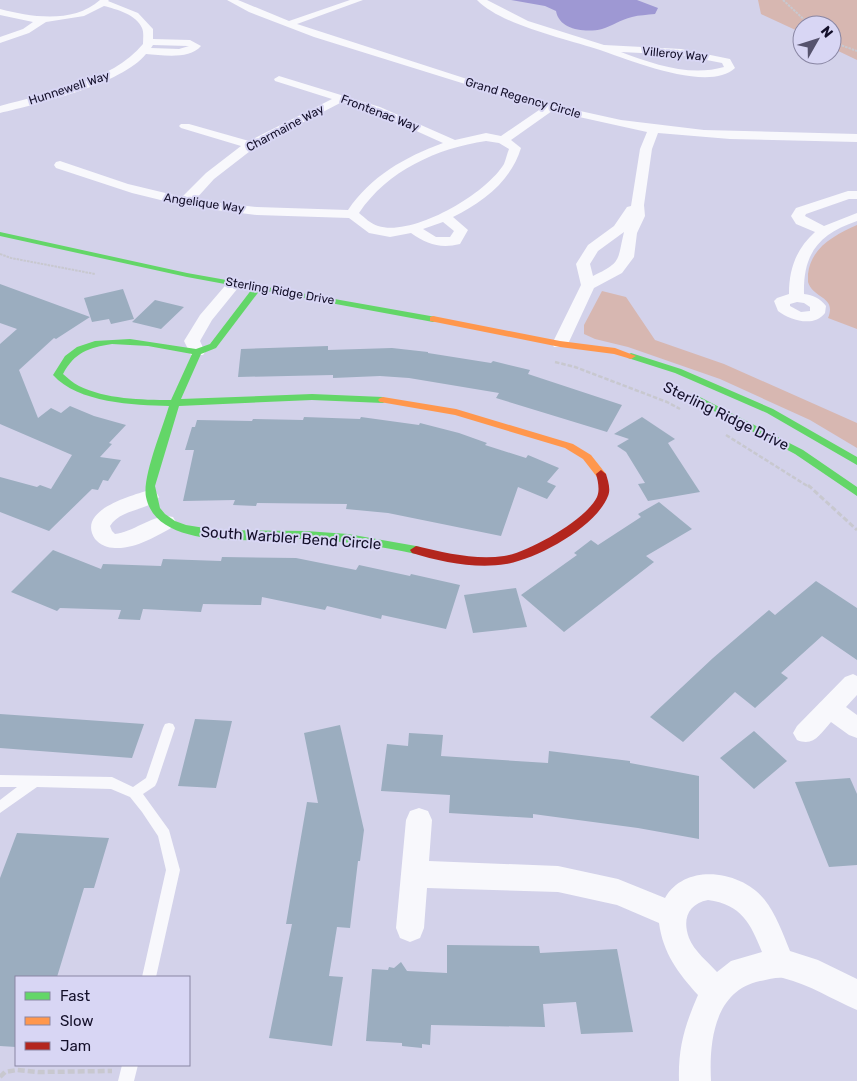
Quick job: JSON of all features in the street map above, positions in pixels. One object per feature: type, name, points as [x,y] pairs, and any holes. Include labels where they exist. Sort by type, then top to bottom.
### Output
[{"type":"street","name":"Grand Regency Circle","points":[[231,0],[277,20],[550,108],[654,129],[754,137],[857,138]]},
{"type":"street","points":[[289,24],[358,0]]},
{"type":"street","name":"Villeroy Way","points":[[481,0],[504,14],[530,25],[652,66],[718,74],[730,68],[726,61],[713,57],[603,48]]},
{"type":"street","points":[[0,12],[22,18],[43,20],[79,14],[96,8],[104,1]]},
{"type":"street","name":"Hunnewell Way","points":[[0,110],[75,88],[108,76],[125,67],[146,46],[149,32],[143,22],[122,8],[104,1]]},
{"type":"street","points":[[277,20],[330,5],[345,4]]},
{"type":"street","points":[[0,43],[26,31],[43,20]]},
{"type":"street","name":"Frontenac Way","points":[[279,79],[397,117],[452,143]]},
{"type":"street","name":"Charmaine Way","points":[[185,202],[210,176],[250,145],[342,98]]},
{"type":"street","points":[[503,140],[550,108]]},
{"type":"street","points":[[185,126],[250,145]]},
{"type":"street","points":[[560,344],[588,285],[617,270],[627,257],[630,233],[638,216],[637,206],[646,150],[654,129]]},
{"type":"street","points":[[486,137],[503,140],[515,148],[515,158],[510,167],[492,186],[466,204],[443,216],[413,229],[399,232],[374,230],[352,214],[356,206],[373,188],[396,170],[417,158],[468,138],[486,137]]},
{"type":"street","name":"Angelique Way","points":[[60,164],[117,185],[185,202],[254,210],[352,214]]},
{"type":"street","points":[[824,231],[802,221],[798,216],[801,211],[848,195],[857,195]]},
{"type":"street","points":[[588,285],[583,264],[594,248],[620,229],[628,214],[637,206]]},
{"type":"street","points":[[413,229],[433,241],[455,241],[461,230],[443,216]]},
{"type":"street","points":[[797,297],[795,281],[798,263],[808,245],[824,231],[857,217]]},
{"type":"street","name":"Sterling Ridge Drive","points":[[0,234],[78,254],[560,344],[615,351],[678,371],[770,411],[857,462]]},
{"type":"street","points":[[605,241],[627,246]]},
{"type":"street","points":[[197,352],[192,341],[205,318],[235,283]]},
{"type":"street","points":[[175,402],[197,352],[213,346],[249,297],[258,288]]},
{"type":"street","name":"South Warbler Bend Circle","points":[[175,402],[152,472],[156,510],[180,529],[200,533],[334,537],[373,541],[480,561],[505,560],[526,556],[541,548],[595,508],[604,490],[603,476],[586,454],[569,446],[443,409],[383,400],[339,398],[175,402],[120,400],[79,391],[63,383],[58,375],[60,367],[72,355],[84,347],[104,341],[197,352]]},
{"type":"street","name":"Sterling Ridge Drive","points":[[560,344],[607,363]]},
{"type":"street","name":"Sterling Ridge Drive","points":[[683,392],[767,433],[837,476],[857,492]]},
{"type":"street","points":[[805,733],[853,684]]},
{"type":"street","points":[[830,708],[857,728]]},
{"type":"street","points":[[410,928],[419,820]]},
{"type":"street","points":[[414,874],[558,879],[618,892],[672,915]]},
{"type":"street","points":[[714,990],[691,964],[675,940],[672,915],[683,895],[704,885],[729,889],[752,906],[766,930],[780,963]]},
{"type":"street","points":[[695,1081],[694,1056],[700,1025],[714,990],[741,971],[780,963],[818,974],[857,995]]},
{"type":"lane","points":[[134,793],[151,782],[169,728]]},
{"type":"lane","points":[[0,781],[112,784],[134,793],[164,834],[173,870],[149,976]]},
{"type":"lane","points":[[0,807],[33,783]]},
{"type":"path","points":[[783,0],[799,15]]},
{"type":"path","points":[[842,46],[857,51]]},
{"type":"path","points":[[0,254],[11,258],[96,274]]},
{"type":"path","points":[[549,360],[575,367],[667,402],[683,411]]},
{"type":"path","points":[[722,433],[805,483],[857,530]]},
{"type":"path","points":[[0,1077],[5,1072],[17,1070],[38,1072],[128,1072]]},
{"type":"shaded area","points":[[511,0],[637,0],[658,8],[655,14],[632,17],[602,29],[588,31],[568,26],[558,17],[556,11],[545,6]]},
{"type":"shaded area","points":[[758,0],[857,0],[857,60],[842,53],[842,15],[792,15],[792,28],[761,14]]},
{"type":"shaded area","points":[[857,225],[857,329],[828,318],[829,305],[827,301],[811,288],[808,282],[808,274],[814,256],[825,243]]},
{"type":"shaded area","points":[[602,291],[626,297],[655,340],[724,364],[857,423],[857,448],[810,420],[720,379],[584,334],[584,325]]},
{"type":"building","points":[[0,284],[90,317],[56,339],[54,338],[19,370],[38,418],[51,408],[61,413],[70,406],[94,416],[126,425],[109,443],[112,444],[100,457],[121,460],[108,481],[103,480],[98,490],[92,489],[49,531],[0,512],[0,477],[51,489],[72,455],[0,424],[0,344],[17,329],[0,323]]},
{"type":"building","points":[[123,289],[134,319],[111,324],[109,319],[92,322],[84,298]]},
{"type":"building","points":[[155,300],[184,307],[161,329],[132,322]]},
{"type":"building","points":[[328,346],[328,350],[392,348],[491,363],[493,361],[530,370],[528,374],[622,405],[607,432],[496,398],[499,393],[409,378],[380,376],[333,378],[333,375],[238,377],[241,349]]},
{"type":"building","points":[[304,417],[360,419],[361,417],[419,425],[420,423],[459,433],[487,443],[485,445],[526,458],[528,455],[559,468],[547,482],[556,486],[547,499],[518,487],[501,536],[388,513],[346,509],[347,504],[257,503],[256,506],[233,505],[235,500],[183,501],[194,450],[185,450],[192,427],[195,427],[197,420],[303,420]]},
{"type":"building","points":[[642,417],[675,439],[668,443],[700,492],[648,501],[638,484],[645,483],[626,452],[617,446],[629,439],[614,434]]},
{"type":"building","points":[[659,502],[692,529],[646,556],[654,562],[564,632],[521,595],[577,555],[574,553],[591,540],[598,545],[641,517],[638,514]]},
{"type":"building","points":[[53,550],[101,569],[103,564],[161,566],[163,559],[221,561],[222,557],[296,558],[356,570],[359,565],[460,585],[446,629],[382,615],[381,619],[327,606],[325,610],[262,597],[261,605],[203,604],[201,612],[143,609],[140,620],[118,619],[121,610],[60,608],[57,611],[11,592]]},
{"type":"building","points":[[816,581],[857,608],[857,660],[822,636],[781,673],[788,678],[755,708],[735,692],[683,742],[650,717],[713,658],[769,610],[775,615]]},
{"type":"building","points":[[516,588],[527,627],[473,633],[464,595]]},
{"type":"building","points":[[0,714],[144,724],[132,758],[0,748]]},
{"type":"building","points":[[195,719],[232,721],[216,788],[178,786]]},
{"type":"building","points":[[340,725],[364,830],[360,861],[358,861],[350,928],[337,927],[329,976],[343,977],[332,1046],[269,1038],[292,924],[286,924],[307,802],[318,803],[304,733]]},
{"type":"building","points":[[754,731],[787,761],[754,789],[720,758]]},
{"type":"building","points":[[409,733],[443,735],[441,756],[548,763],[549,751],[630,761],[630,763],[699,776],[699,839],[638,828],[533,814],[533,818],[449,813],[450,795],[381,791],[387,744],[408,746]]},
{"type":"building","points":[[850,778],[857,794],[857,865],[829,867],[795,782]]},
{"type":"building","points":[[17,833],[109,838],[94,888],[84,888],[57,976],[15,976],[15,1047],[0,1046],[0,878]]},
{"type":"building","points":[[447,945],[539,946],[540,953],[617,949],[633,1032],[581,1034],[576,1002],[543,1004],[545,1027],[431,1025],[430,1045],[422,1044],[422,1048],[402,1046],[402,1043],[366,1041],[372,969],[388,970],[389,967],[394,968],[401,962],[407,971],[447,973]]},
{"type":"traffic: fast","points":[[0,234],[187,275],[433,319]]},
{"type":"traffic: fast","points":[[258,287],[213,346],[197,352],[175,402],[150,486],[151,498],[158,513],[171,524],[200,532],[236,535],[334,537],[416,550]]},
{"type":"traffic: fast","points":[[197,352],[130,342],[95,344],[80,349],[68,358],[58,375],[75,388],[101,396],[132,401],[166,403],[324,397],[383,400]]},
{"type":"traffic: fast","points":[[631,356],[678,371],[770,411],[857,462]]},
{"type":"traffic: fast","points":[[696,398],[799,452],[857,492]]},
{"type":"traffic: slow","points":[[433,319],[560,344],[615,351],[631,356]]},
{"type":"traffic: slow","points":[[383,400],[456,412],[569,446],[587,457],[601,474]]},
{"type":"traffic: jam","points":[[416,550],[449,557],[483,561],[506,560],[530,552],[560,536],[588,516],[597,506],[604,493],[601,474]]}]
